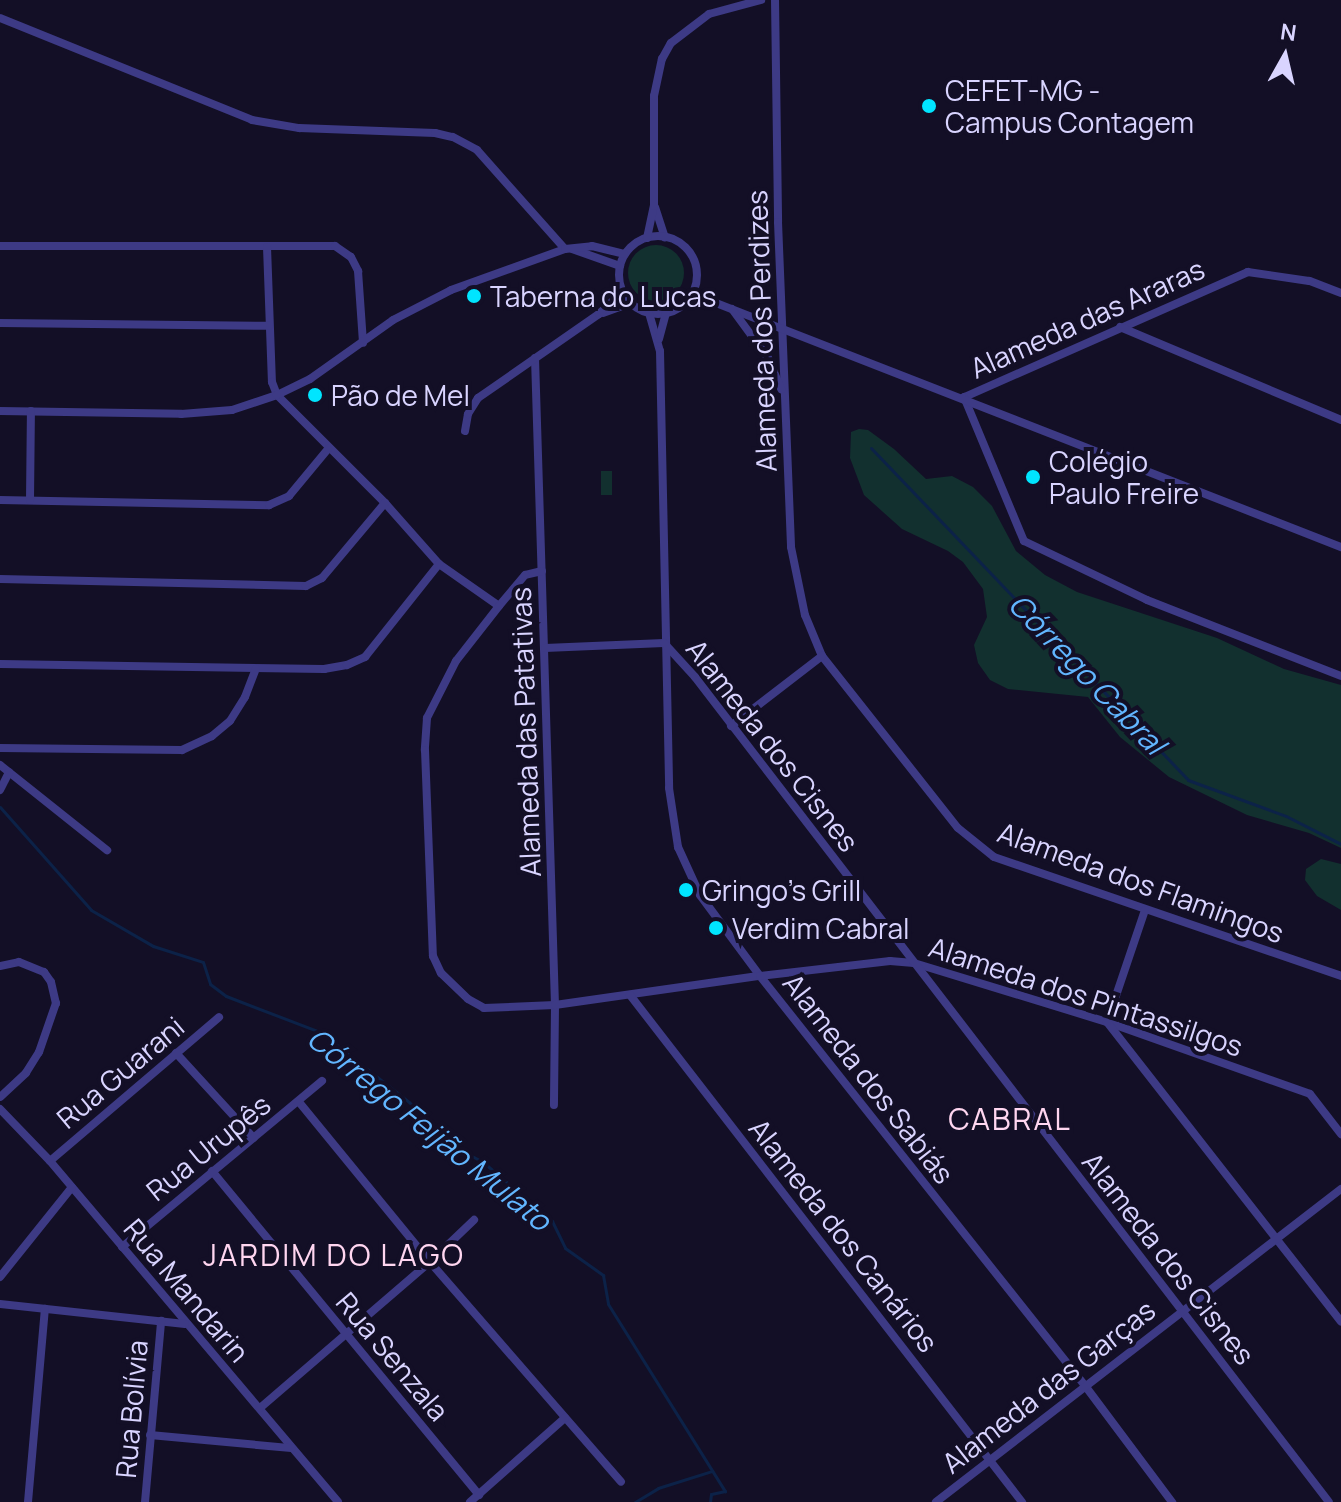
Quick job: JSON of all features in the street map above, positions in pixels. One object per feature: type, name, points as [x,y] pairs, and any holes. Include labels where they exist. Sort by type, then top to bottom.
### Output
[{"type":"street","points":[[647,238],[654,206],[654,96],[662,59],[671,43],[709,14],[761,0]]},
{"type":"street","name":"Alameda dos Perdizes","points":[[775,0],[784,396],[791,547],[805,615],[822,656]]},
{"type":"street","points":[[0,18],[252,120],[299,128],[435,133],[453,137],[477,150],[568,249],[620,266]]},
{"type":"street","points":[[654,206],[665,237]]},
{"type":"street","points":[[665,237],[683,245],[691,254],[697,276],[693,294],[682,306],[666,313],[649,313],[631,303],[622,292],[620,266],[624,254],[638,241],[665,237]]},
{"type":"street","points":[[0,246],[335,246],[351,257],[358,271],[363,343]]},
{"type":"street","points":[[0,411],[208,413],[277,395],[310,379],[425,302],[568,249],[592,246],[624,254]]},
{"type":"street","points":[[267,247],[272,382],[277,395],[385,503],[439,564],[499,606]]},
{"type":"street","name":"Alameda das Araras","points":[[1341,293],[1309,281],[1248,272],[964,397],[1024,541],[1147,600],[1341,676]]},
{"type":"street","points":[[465,431],[468,414],[478,398],[599,314],[622,292]]},
{"type":"street","points":[[693,294],[964,397],[1341,547]]},
{"type":"street","points":[[599,314],[631,303]]},
{"type":"street","points":[[732,308],[768,358],[784,396]]},
{"type":"street","name":"Alameda dos Sabiás","points":[[649,313],[659,341]]},
{"type":"street","name":"Alameda dos Sabiás","points":[[666,313],[659,341],[664,643],[669,788],[678,847],[700,895],[760,976],[1086,1387],[1172,1502]]},
{"type":"street","points":[[0,323],[269,326]]},
{"type":"street","points":[[1120,327],[1341,420]]},
{"type":"street","name":"Alameda das Patativas","points":[[535,358],[555,1005],[554,1105]]},
{"type":"street","points":[[30,500],[31,411]]},
{"type":"street","points":[[0,500],[269,505],[289,496],[328,449]]},
{"type":"street","points":[[0,579],[306,586],[322,578],[385,503]]},
{"type":"street","points":[[0,664],[256,669],[324,669],[347,665],[365,657],[439,564]]},
{"type":"street","name":"Alameda dos Pintassilgos","points":[[542,571],[525,575],[499,606],[456,661],[427,718],[425,750],[433,956],[441,973],[468,999],[484,1008],[555,1005],[760,976],[890,961],[914,963],[1107,1022],[1310,1094],[1341,1134]]},
{"type":"street","name":"Alameda dos Cisnes","points":[[545,648],[664,643],[1329,1502]]},
{"type":"street","points":[[731,726],[822,656]]},
{"type":"street","name":"Alameda dos Flamingos","points":[[822,656],[976,846],[994,857],[1341,976]]},
{"type":"street","points":[[0,748],[182,750],[212,736],[230,721],[245,697],[256,669]]},
{"type":"street","points":[[0,765],[107,850]]},
{"type":"street","points":[[0,790],[9,772]]},
{"type":"street","points":[[1145,910],[1107,1022],[1341,1321]]},
{"type":"street","points":[[0,966],[19,962],[44,972],[51,982],[56,1003],[39,1052],[26,1073],[0,1097]]},
{"type":"street","name":"Alameda dos Canários","points":[[630,995],[1022,1502]]},
{"type":"street","name":"Rua Guarani","points":[[50,1161],[219,1017]]},
{"type":"street","points":[[176,1053],[254,1138]]},
{"type":"street","name":"Rua Urupês","points":[[122,1247],[322,1081]]},
{"type":"street","points":[[299,1102],[430,1262],[621,1482]]},
{"type":"street","name":"Rua Mandarin","points":[[0,1109],[50,1161],[338,1502]]},
{"type":"street","name":"Rua Senzala","points":[[212,1171],[479,1495]]},
{"type":"street","points":[[0,1277],[72,1187]]},
{"type":"street","name":"Alameda das Garças","points":[[936,1502],[989,1458],[1086,1387],[1181,1310],[1279,1239],[1341,1189]]},
{"type":"street","points":[[260,1408],[430,1262],[474,1220]]},
{"type":"street","points":[[0,1304],[186,1324]]},
{"type":"street","points":[[28,1502],[45,1309]]},
{"type":"street","name":"Rua Bolívia","points":[[145,1502],[161,1321]]},
{"type":"street","points":[[470,1502],[565,1418]]},
{"type":"street","points":[[150,1435],[291,1448]]},
{"type":"green space","points":[[656,245],[676,253],[684,273],[676,293],[656,301],[636,293],[628,273],[636,253]]},
{"type":"green space","points":[[868,430],[894,449],[926,479],[952,476],[973,487],[992,506],[1016,551],[1045,575],[1077,592],[1217,638],[1284,669],[1341,685],[1341,848],[1309,833],[1247,815],[1169,777],[1120,737],[1088,697],[1008,689],[990,680],[978,663],[974,645],[987,617],[983,589],[963,562],[948,551],[902,529],[864,495],[850,458],[851,432]]},
{"type":"green space","points":[[601,471],[612,471],[612,495],[601,495]]},
{"type":"green space","points":[[1321,859],[1341,864],[1341,910],[1317,896],[1305,880],[1306,869]]},
{"type":"waterway","name":"Córrego Cabral","points":[[871,448],[1188,780],[1286,816],[1341,844]]},
{"type":"waterway","name":"Córrego Feijão Mulato","points":[[0,807],[91,910],[153,946],[203,962],[210,984],[226,996],[320,1032],[409,1102],[453,1146],[483,1162],[552,1221],[565,1248],[603,1275],[608,1304],[725,1491],[711,1494],[710,1502]]},
{"type":"waterway","points":[[635,1502],[658,1488],[712,1471]]},
{"type":"place","name":"CEFET-MG - Campus Contagem","points":[[929,106]]},
{"type":"place","name":"Taberna do Lucas","points":[[474,296]]},
{"type":"place","name":"Pão de Mel","points":[[315,395]]},
{"type":"place","name":"Colégio Paulo Freire","points":[[1033,477]]},
{"type":"place","name":"Gringo's Grill","points":[[686,890]]},
{"type":"place","name":"Verdim Cabral","points":[[716,928]]},
{"type":"district","name":"CABRAL","points":[[1010,1119]]},
{"type":"district","name":"JARDIM DO LAGO","points":[[334,1255]]}]
